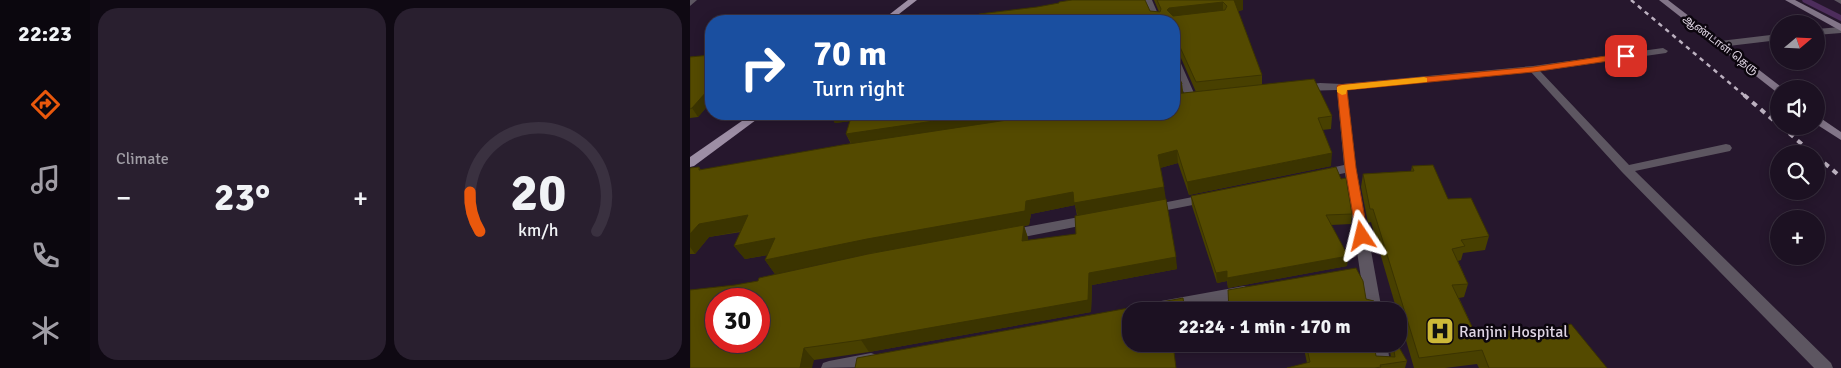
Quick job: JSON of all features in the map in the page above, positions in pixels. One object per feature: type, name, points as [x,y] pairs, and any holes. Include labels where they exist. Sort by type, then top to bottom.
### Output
[{"type":"main road","points":[[893,15],[913,0]]},
{"type":"main road","points":[[690,162],[750,120]]},
{"type":"street","points":[[690,3],[693,0]]},
{"type":"street","points":[[1148,0],[1154,15]]},
{"type":"street","name":"ஆண்டாள் தெரு","points":[[1663,0],[1770,82]]},
{"type":"street","points":[[1789,0],[1841,29]]},
{"type":"street","points":[[1825,31],[1841,29]]},
{"type":"street","points":[[1720,44],[1770,38]]},
{"type":"street","points":[[1290,89],[1320,86],[1342,87],[1533,70],[1663,50]]},
{"type":"street","points":[[1533,70],[1626,170],[1825,368]]},
{"type":"street","points":[[1180,73],[1192,100]]},
{"type":"street","points":[[1342,87],[1350,168],[1372,302]]},
{"type":"street","points":[[1825,125],[1841,137]]},
{"type":"street","points":[[1626,170],[1726,148]]},
{"type":"street","points":[[1312,176],[1350,168]]},
{"type":"street","points":[[1140,211],[1217,196]]},
{"type":"street","points":[[993,238],[1101,218]]},
{"type":"street","points":[[1348,273],[1367,270]]},
{"type":"street","points":[[1189,302],[1262,289]]},
{"type":"street","points":[[1380,352],[1382,368]]},
{"type":"street","points":[[829,368],[886,357]]},
{"type":"building","points":[[1072,0],[1145,0],[1150,11],[1160,12],[1161,9],[1157,0],[1234,0],[1262,75],[1196,82],[1180,47],[1180,15],[1225,10],[1227,6],[1223,2],[1169,8],[1167,10],[1172,15],[979,15]]},
{"type":"building","points":[[705,56],[705,93],[690,109],[690,57]]},
{"type":"building","points":[[1314,79],[1332,116],[1318,118],[1332,153],[1187,182],[1177,150],[1158,155],[1164,187],[1074,203],[1073,192],[1026,201],[1025,211],[867,239],[765,260],[775,238],[734,246],[748,215],[699,224],[690,234],[690,168],[699,167],[699,170],[842,145],[1007,120],[1180,120],[1180,93]]},
{"type":"building","points":[[850,120],[940,120],[846,134]]},
{"type":"building","points":[[1433,165],[1448,199],[1471,198],[1489,236],[1461,240],[1465,246],[1452,249],[1468,284],[1452,285],[1475,333],[1520,330],[1521,338],[1571,324],[1607,368],[1489,368],[1482,350],[1419,358],[1407,319],[1407,302],[1402,302],[1373,209],[1370,209],[1363,174],[1414,171],[1412,166]]},
{"type":"building","points":[[1336,167],[1341,179],[1346,178],[1352,214],[1326,215],[1348,256],[1227,278],[1227,271],[1216,273],[1191,196]]},
{"type":"building","points":[[1166,199],[1176,257],[1089,273],[1088,300],[861,340],[804,348],[800,368],[690,368],[690,290],[705,288],[705,353],[770,353],[770,288],[708,288],[758,281],[759,278],[868,254],[1024,225],[1022,241],[1076,234],[1075,216]]},
{"type":"building","points":[[1356,268],[1363,281],[1366,299],[1375,302],[1229,302],[1228,290]]},
{"type":"building","points":[[1183,298],[1184,302],[1161,302]]},
{"type":"building","points":[[1122,309],[1122,352],[1174,352],[1176,368],[855,368],[857,358]]},
{"type":"building","points":[[1308,352],[1375,352],[1376,356],[1395,357],[1394,352],[1402,352],[1407,361],[1380,365],[1381,367],[1375,368],[1287,368],[1310,362]]},
{"type":"waterway","points":[[1805,0],[1841,18]]},
{"type":"railway","points":[[1631,0],[1745,96]]},
{"type":"railway","points":[[1744,95],[1770,117]]},
{"type":"railway","points":[[1791,135],[1803,145]]},
{"type":"railway","points":[[1825,164],[1841,177]]},
{"type":"slow traffic","points":[[1342,92],[1342,87],[1424,80]]},
{"type":"place","name":"Ranjini Hospital","points":[[1440,331]]},
{"type":"route","points":[[1362,236],[1350,168],[1342,87],[1533,70],[1626,56]]}]
